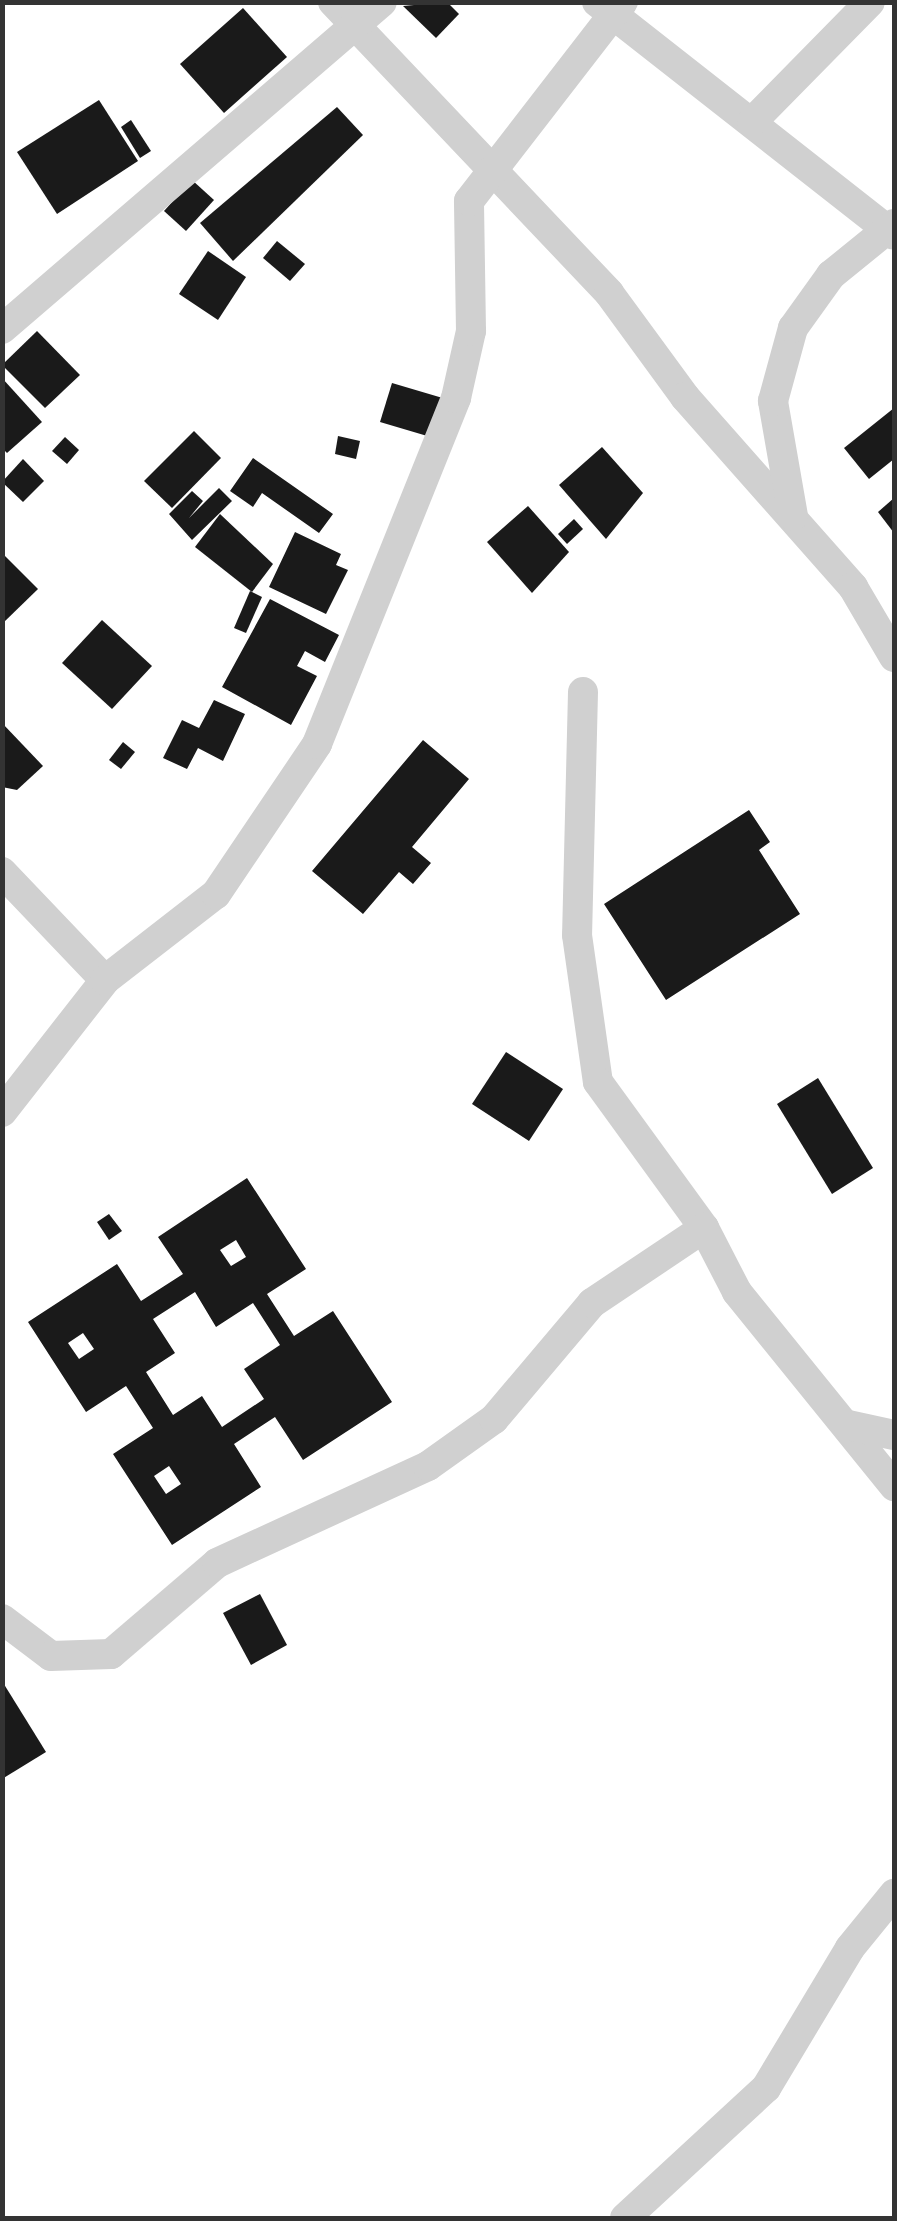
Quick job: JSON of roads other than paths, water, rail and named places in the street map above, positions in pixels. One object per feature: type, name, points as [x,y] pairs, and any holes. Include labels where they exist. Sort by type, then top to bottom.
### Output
[{"type":"street","points":[[332,2],[610,293],[685,398],[852,587],[894,657]]},
{"type":"street","points":[[2,330],[382,2]]},
{"type":"street","points":[[752,122],[870,2]]},
{"type":"street","points":[[2,1112],[105,980],[216,894],[317,744],[456,398],[471,331],[469,201],[612,7],[752,122],[892,227],[792,328],[774,400],[793,518]]},
{"type":"street","points":[[583,692],[578,936],[598,1082],[704,1228],[737,1292],[894,1486]]},
{"type":"street","points":[[2,872],[105,980]]},
{"type":"street","points":[[2,1619],[50,1656],[111,1654],[217,1564],[428,1466],[481,1428],[592,1303],[704,1228]]},
{"type":"street","points":[[848,1425],[894,1436]]},
{"type":"street","points":[[625,2218],[766,2088],[850,1948],[894,1894]]}]
